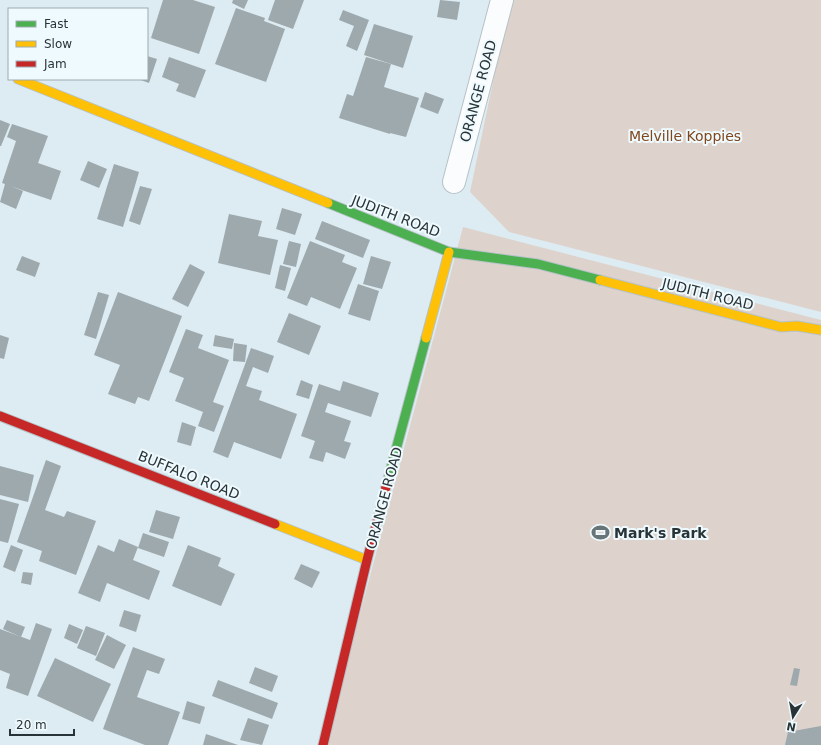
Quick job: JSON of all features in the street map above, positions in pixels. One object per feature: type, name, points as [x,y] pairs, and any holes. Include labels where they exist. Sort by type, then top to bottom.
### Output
[{"type":"street","name":"ORANGE ROAD","points":[[454,182],[502,0]]},
{"type":"street","name":"JUDITH ROAD","points":[[20,80],[449,252],[538,264],[781,327],[807,327],[821,330]]},
{"type":"street","name":"ORANGE ROAD","points":[[323,745],[367,560],[449,252]]},
{"type":"street","name":"JUDITH ROAD","points":[[781,327],[793,334]]},
{"type":"street","name":"BUFFALO ROAD","points":[[0,416],[367,560]]},
{"type":"green space","name":"Melville Koppies","points":[[510,0],[821,0],[821,312],[509,232],[470,192]]},
{"type":"green space","name":"Mark's Park","points":[[463,227],[821,320],[821,745],[325,745]]},
{"type":"building","points":[[163,0],[193,0],[215,7],[199,54],[151,38]]},
{"type":"building","points":[[233,0],[248,0],[244,9],[232,3]]},
{"type":"building","points":[[275,0],[304,0],[293,29],[268,20]]},
{"type":"building","points":[[440,0],[460,2],[457,20],[437,17]]},
{"type":"building","points":[[236,8],[265,18],[264,21],[285,29],[266,82],[215,64]]},
{"type":"building","points":[[343,10],[369,20],[357,51],[346,46],[354,26],[339,20]]},
{"type":"building","points":[[374,24],[413,36],[403,68],[364,55]]},
{"type":"building","points":[[148,56],[157,59],[149,83],[141,80],[148,80]]},
{"type":"building","points":[[169,57],[206,70],[195,98],[176,91],[179,84],[162,77]]},
{"type":"building","points":[[366,57],[391,64],[384,87],[419,98],[406,137],[390,134],[339,118],[347,94],[353,96]]},
{"type":"building","points":[[425,92],[444,99],[438,114],[420,107]]},
{"type":"building","points":[[0,120],[10,124],[1,146],[0,146]]},
{"type":"building","points":[[12,124],[48,136],[38,163],[61,171],[51,200],[10,186],[23,191],[16,209],[0,202],[5,184],[2,183],[16,141],[7,137]]},
{"type":"building","points":[[88,161],[107,169],[99,188],[80,180]]},
{"type":"building","points":[[114,164],[139,172],[123,227],[97,219]]},
{"type":"building","points":[[140,186],[152,189],[140,225],[129,221]]},
{"type":"building","points":[[282,208],[302,214],[295,235],[276,229]]},
{"type":"building","points":[[229,214],[262,221],[258,236],[278,240],[270,275],[218,263]]},
{"type":"building","points":[[322,221],[370,240],[363,258],[315,239]]},
{"type":"building","points":[[289,241],[301,244],[296,267],[283,264]]},
{"type":"building","points":[[310,241],[345,255],[342,262],[357,268],[340,309],[311,297],[307,306],[287,298]]},
{"type":"building","points":[[22,256],[40,263],[35,277],[16,270]]},
{"type":"building","points":[[371,256],[391,262],[382,289],[363,284]]},
{"type":"building","points":[[190,264],[205,272],[188,307],[172,299]]},
{"type":"building","points":[[280,265],[291,268],[285,291],[275,288]]},
{"type":"building","points":[[358,284],[379,291],[370,321],[348,314]]},
{"type":"building","points":[[98,292],[109,295],[96,339],[84,335]]},
{"type":"building","points":[[118,292],[182,316],[149,401],[138,397],[135,404],[108,394],[120,365],[94,355]]},
{"type":"building","points":[[289,313],[321,326],[309,355],[277,342]]},
{"type":"building","points":[[186,329],[203,335],[198,348],[229,360],[213,402],[224,406],[214,432],[198,426],[203,412],[175,401],[184,378],[169,372]]},
{"type":"building","points":[[0,335],[9,338],[4,359],[0,358]]},
{"type":"building","points":[[215,335],[234,339],[232,349],[213,346]]},
{"type":"building","points":[[234,343],[247,345],[245,362],[233,361]]},
{"type":"building","points":[[251,348],[274,356],[268,373],[253,367],[246,386],[262,391],[259,400],[297,414],[281,459],[234,442],[228,458],[213,452]]},
{"type":"building","points":[[301,380],[313,385],[309,399],[296,395]]},
{"type":"building","points":[[343,381],[379,393],[371,417],[328,403],[325,412],[351,421],[344,441],[351,443],[345,459],[326,452],[323,462],[309,458],[315,441],[301,436],[319,384],[340,391]]},
{"type":"building","points":[[182,422],[196,427],[191,446],[177,442]]},
{"type":"building","points":[[46,460],[61,466],[45,510],[64,517],[67,511],[96,521],[76,575],[39,561],[42,551],[17,542]]},
{"type":"building","points":[[0,466],[34,475],[28,502],[0,495]]},
{"type":"building","points":[[0,499],[19,504],[8,543],[0,541]]},
{"type":"building","points":[[156,510],[180,517],[173,539],[149,532]]},
{"type":"building","points":[[143,533],[169,542],[164,557],[138,548]]},
{"type":"building","points":[[119,539],[138,547],[133,560],[160,571],[149,600],[107,583],[100,602],[78,593],[98,545],[114,552]]},
{"type":"building","points":[[11,545],[23,550],[15,572],[3,567]]},
{"type":"building","points":[[188,545],[221,558],[218,566],[235,574],[221,606],[172,586]]},
{"type":"building","points":[[301,564],[320,572],[312,588],[294,579]]},
{"type":"building","points":[[23,572],[33,573],[31,585],[21,583]]},
{"type":"building","points":[[124,610],[141,615],[136,632],[119,626]]},
{"type":"building","points":[[7,620],[25,627],[21,637],[3,629]]},
{"type":"building","points":[[36,623],[52,629],[28,696],[6,688],[10,674],[0,670],[0,629],[30,640]]},
{"type":"building","points":[[69,624],[83,630],[77,644],[64,638]]},
{"type":"building","points":[[86,626],[105,633],[96,656],[77,648]]},
{"type":"building","points":[[107,635],[126,645],[114,669],[95,660]]},
{"type":"building","points":[[133,647],[165,659],[159,674],[147,670],[137,697],[180,712],[168,745],[145,745],[103,729]]},
{"type":"building","points":[[55,658],[111,684],[93,722],[37,696]]},
{"type":"building","points":[[255,667],[278,676],[272,692],[249,683]]},
{"type":"building","points":[[794,668],[800,669],[797,686],[790,685]]},
{"type":"building","points":[[218,680],[278,703],[272,719],[212,696]]},
{"type":"building","points":[[187,701],[205,707],[200,724],[182,719]]},
{"type":"building","points":[[248,718],[269,725],[262,745],[240,740]]},
{"type":"building","points":[[821,726],[821,745],[785,745],[788,732]]},
{"type":"building","points":[[206,734],[238,745],[203,745]]},
{"type":"traffic: fast","points":[[328,203],[449,252],[538,264],[600,280]]},
{"type":"traffic: fast","points":[[387,483],[426,338]]},
{"type":"traffic: slow","points":[[20,80],[328,203]]},
{"type":"traffic: slow","points":[[426,338],[449,252]]},
{"type":"traffic: slow","points":[[600,280],[781,327],[797,326],[821,330]]},
{"type":"traffic: slow","points":[[275,524],[367,560]]},
{"type":"traffic: jam","points":[[0,416],[275,524]]},
{"type":"traffic: jam","points":[[323,745],[387,483]]},
{"type":"place","name":"Mark's Park","points":[[601,533]]}]
